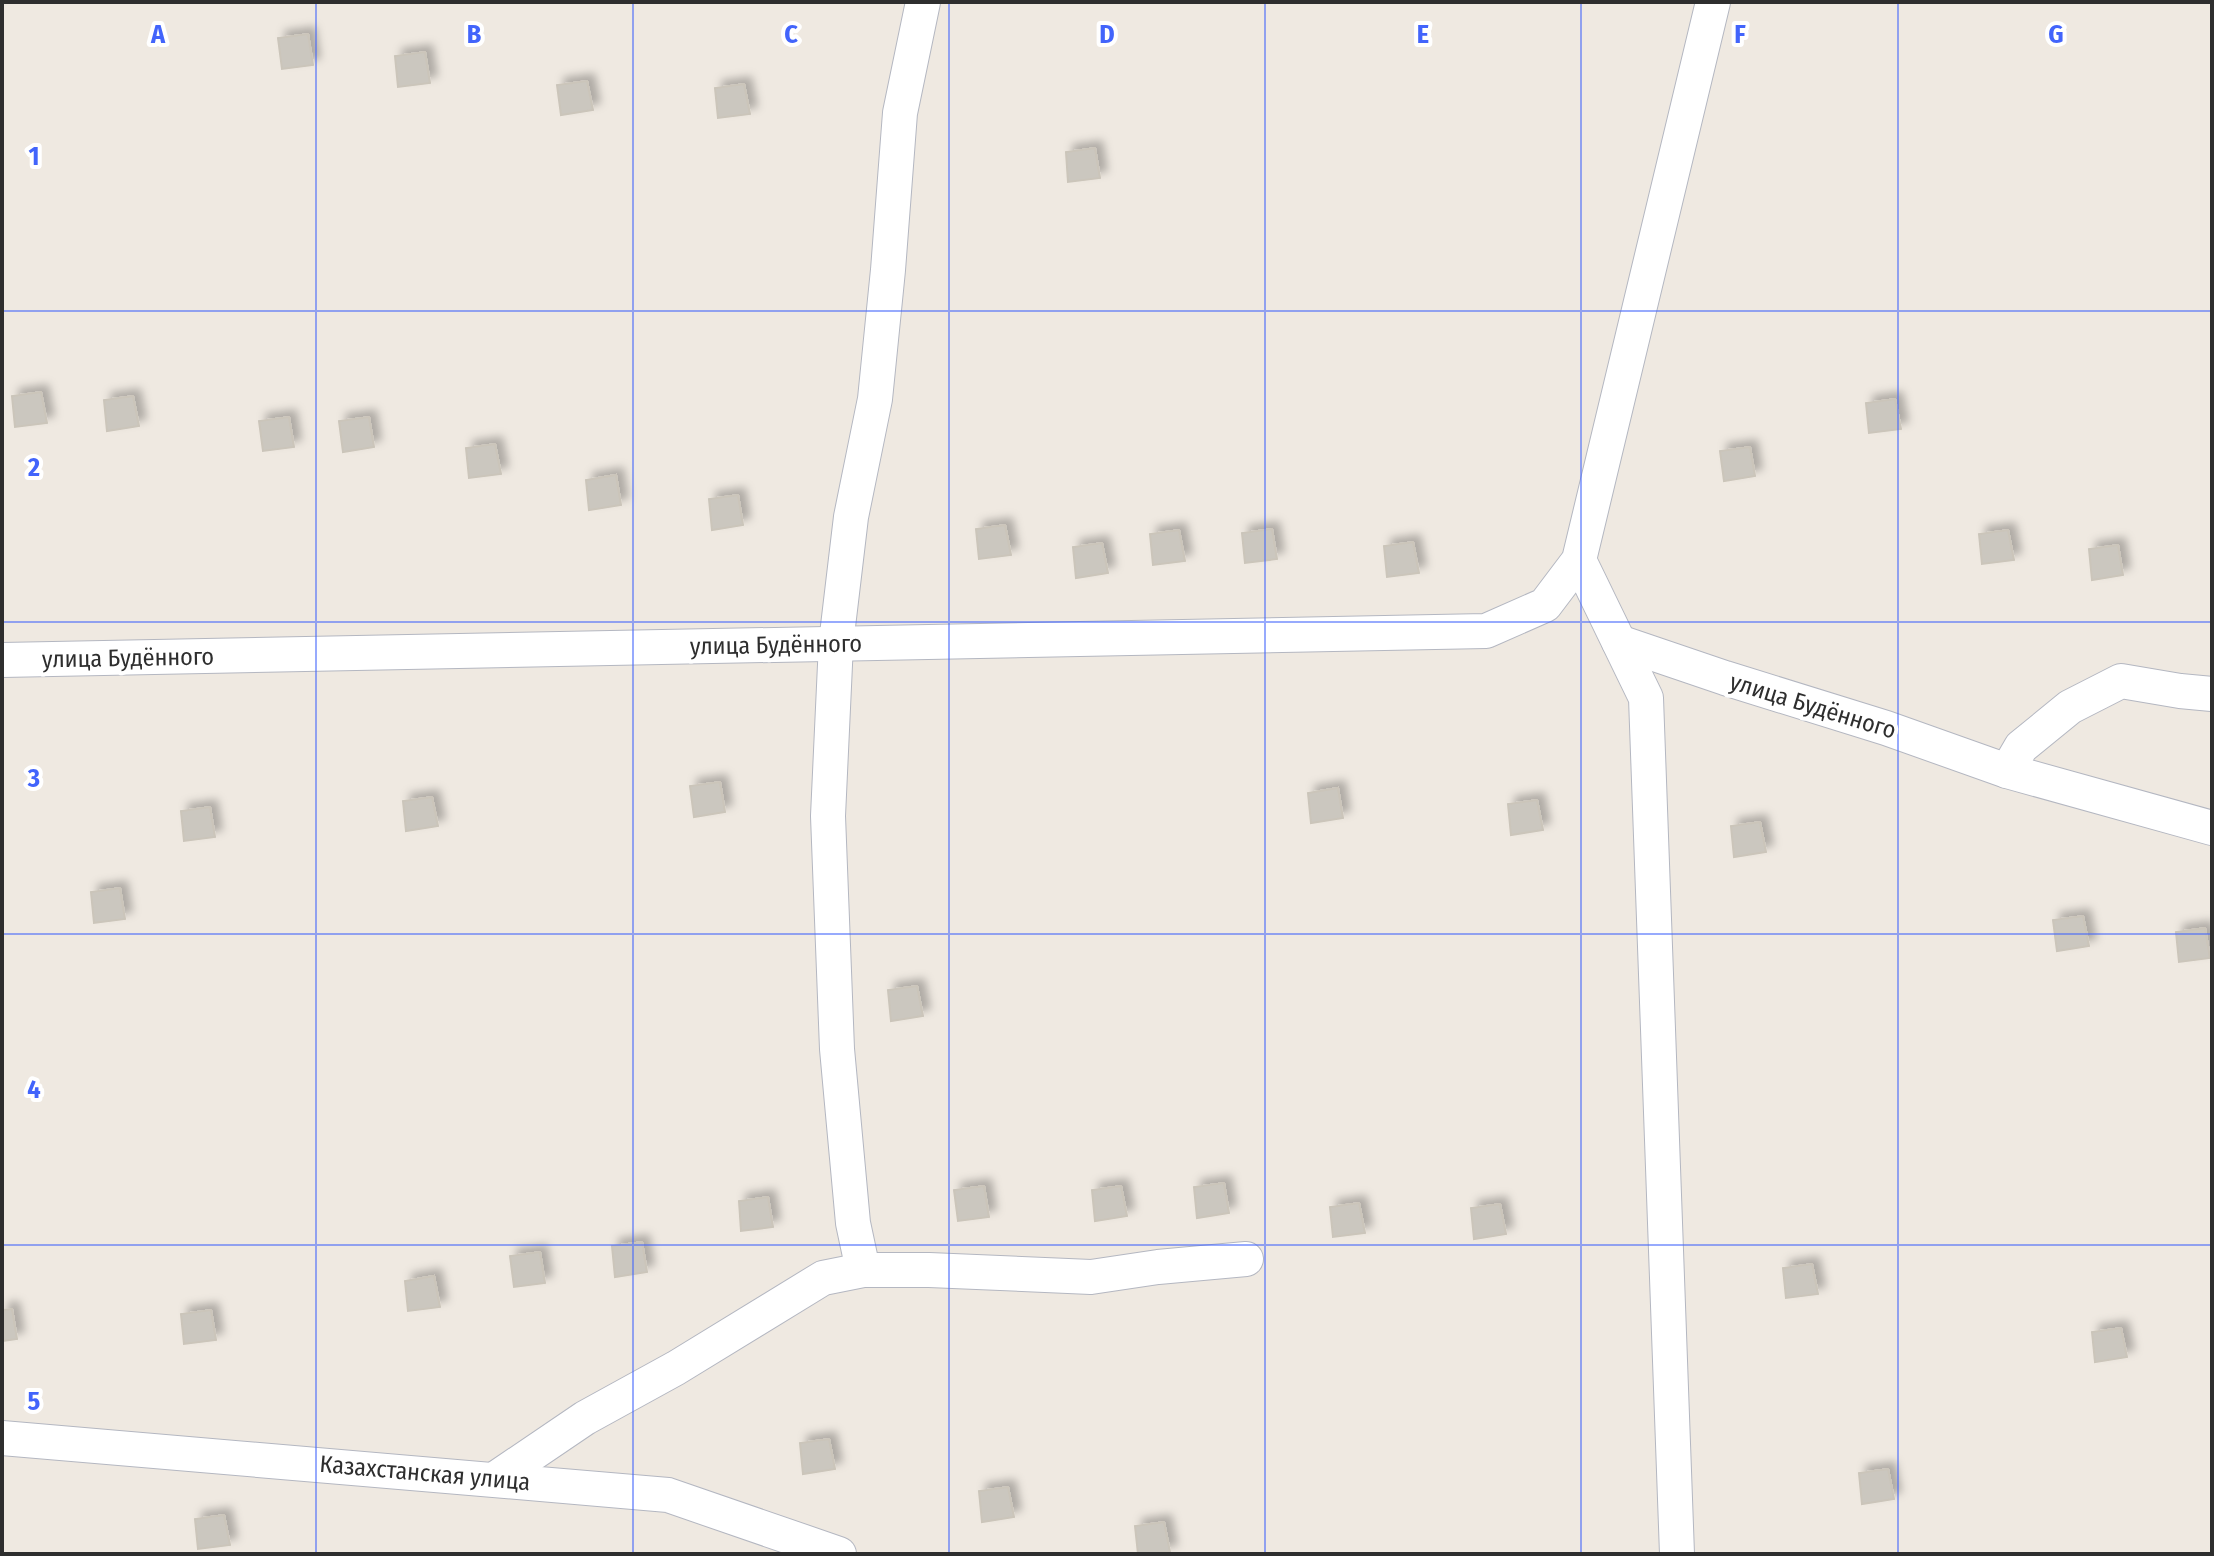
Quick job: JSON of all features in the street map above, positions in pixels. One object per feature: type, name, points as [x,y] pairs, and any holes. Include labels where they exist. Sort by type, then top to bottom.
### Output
[{"type":"street","points":[[863,1270],[853,1223],[837,1049],[828,816],[836,643],[851,517],[875,399],[900,113],[923,2]]},
{"type":"street","points":[[1677,1554],[1646,698],[1579,560],[1713,2]]},
{"type":"street","name":"улица Будённого","points":[[2,660],[1486,631],[1545,605],[1579,560]]},
{"type":"street","name":"улица Будённого","points":[[1619,642],[1886,728],[2007,771],[2212,828]]},
{"type":"street","points":[[2007,771],[2021,747],[2070,707],[2121,681],[2212,694]]},
{"type":"street","points":[[495,1479],[585,1418],[676,1368],[823,1278],[863,1270],[1091,1277],[1246,1259]]},
{"type":"street","name":"Казахстанская улица","points":[[2,1438],[668,1495],[839,1554]]},
{"type":"building","points":[[308,34],[313,65],[282,69],[278,38]]},
{"type":"building","points":[[425,52],[430,83],[398,87],[395,56]]},
{"type":"building","points":[[587,81],[593,110],[561,115],[557,85]]},
{"type":"building","points":[[744,84],[750,114],[718,118],[715,88]]},
{"type":"building","points":[[1095,148],[1100,178],[1068,182],[1066,152]]},
{"type":"building","points":[[41,392],[47,423],[15,427],[12,396]]},
{"type":"building","points":[[133,396],[139,426],[107,431],[104,400]]},
{"type":"building","points":[[1895,399],[1901,429],[1869,433],[1866,403]]},
{"type":"building","points":[[289,417],[294,447],[263,451],[259,421]]},
{"type":"building","points":[[369,417],[374,447],[343,452],[339,421]]},
{"type":"building","points":[[495,444],[501,474],[469,478],[466,448]]},
{"type":"building","points":[[1750,447],[1755,476],[1724,481],[1720,451]]},
{"type":"building","points":[[616,475],[621,505],[589,510],[586,480]]},
{"type":"building","points":[[738,495],[743,525],[712,530],[709,499]]},
{"type":"building","points":[[1005,525],[1011,555],[979,559],[976,529]]},
{"type":"building","points":[[1272,529],[1277,559],[1245,563],[1242,533]]},
{"type":"building","points":[[1179,530],[1185,561],[1153,565],[1150,534]]},
{"type":"building","points":[[2008,530],[2014,560],[1982,564],[1979,534]]},
{"type":"building","points":[[1413,542],[1419,573],[1387,577],[1384,546]]},
{"type":"building","points":[[1102,543],[1108,573],[1076,578],[1073,547]]},
{"type":"building","points":[[2118,545],[2123,575],[2092,580],[2089,549]]},
{"type":"building","points":[[720,782],[725,812],[694,817],[690,786]]},
{"type":"building","points":[[1338,788],[1343,818],[1311,823],[1308,793]]},
{"type":"building","points":[[432,797],[438,826],[406,831],[403,801]]},
{"type":"building","points":[[1537,800],[1543,830],[1511,835],[1508,804]]},
{"type":"building","points":[[210,807],[215,837],[184,841],[181,811]]},
{"type":"building","points":[[1760,822],[1766,852],[1734,857],[1731,826]]},
{"type":"building","points":[[120,888],[125,919],[94,923],[91,892]]},
{"type":"building","points":[[2083,916],[2089,946],[2057,951],[2053,920]]},
{"type":"building","points":[[2205,928],[2210,958],[2179,962],[2176,932]]},
{"type":"building","points":[[917,986],[923,1016],[891,1021],[888,990]]},
{"type":"building","points":[[1224,1183],[1229,1213],[1197,1218],[1194,1187]]},
{"type":"building","points":[[984,1186],[989,1217],[958,1221],[954,1190]]},
{"type":"building","points":[[1121,1186],[1127,1216],[1095,1221],[1092,1190]]},
{"type":"building","points":[[768,1197],[773,1227],[741,1231],[739,1201]]},
{"type":"building","points":[[1359,1203],[1365,1233],[1333,1237],[1330,1207]]},
{"type":"building","points":[[1500,1204],[1506,1234],[1474,1239],[1471,1208]]},
{"type":"building","points":[[642,1242],[647,1272],[615,1277],[612,1246]]},
{"type":"building","points":[[540,1252],[545,1283],[514,1287],[510,1256]]},
{"type":"building","points":[[1812,1264],[1818,1294],[1786,1298],[1783,1268]]},
{"type":"building","points":[[434,1276],[440,1307],[408,1311],[405,1281]]},
{"type":"building","points":[[12,1309],[17,1339],[2,1341],[2,1310]]},
{"type":"building","points":[[211,1310],[216,1340],[184,1344],[181,1314]]},
{"type":"building","points":[[2121,1328],[2127,1357],[2095,1362],[2092,1332]]},
{"type":"building","points":[[829,1439],[835,1469],[803,1474],[800,1443]]},
{"type":"building","points":[[1888,1469],[1894,1499],[1862,1504],[1859,1473]]},
{"type":"building","points":[[1008,1487],[1014,1517],[982,1522],[979,1491]]},
{"type":"building","points":[[224,1515],[230,1545],[198,1549],[195,1519]]},
{"type":"building","points":[[1164,1522],[1170,1552],[1138,1554],[1135,1526]]}]
